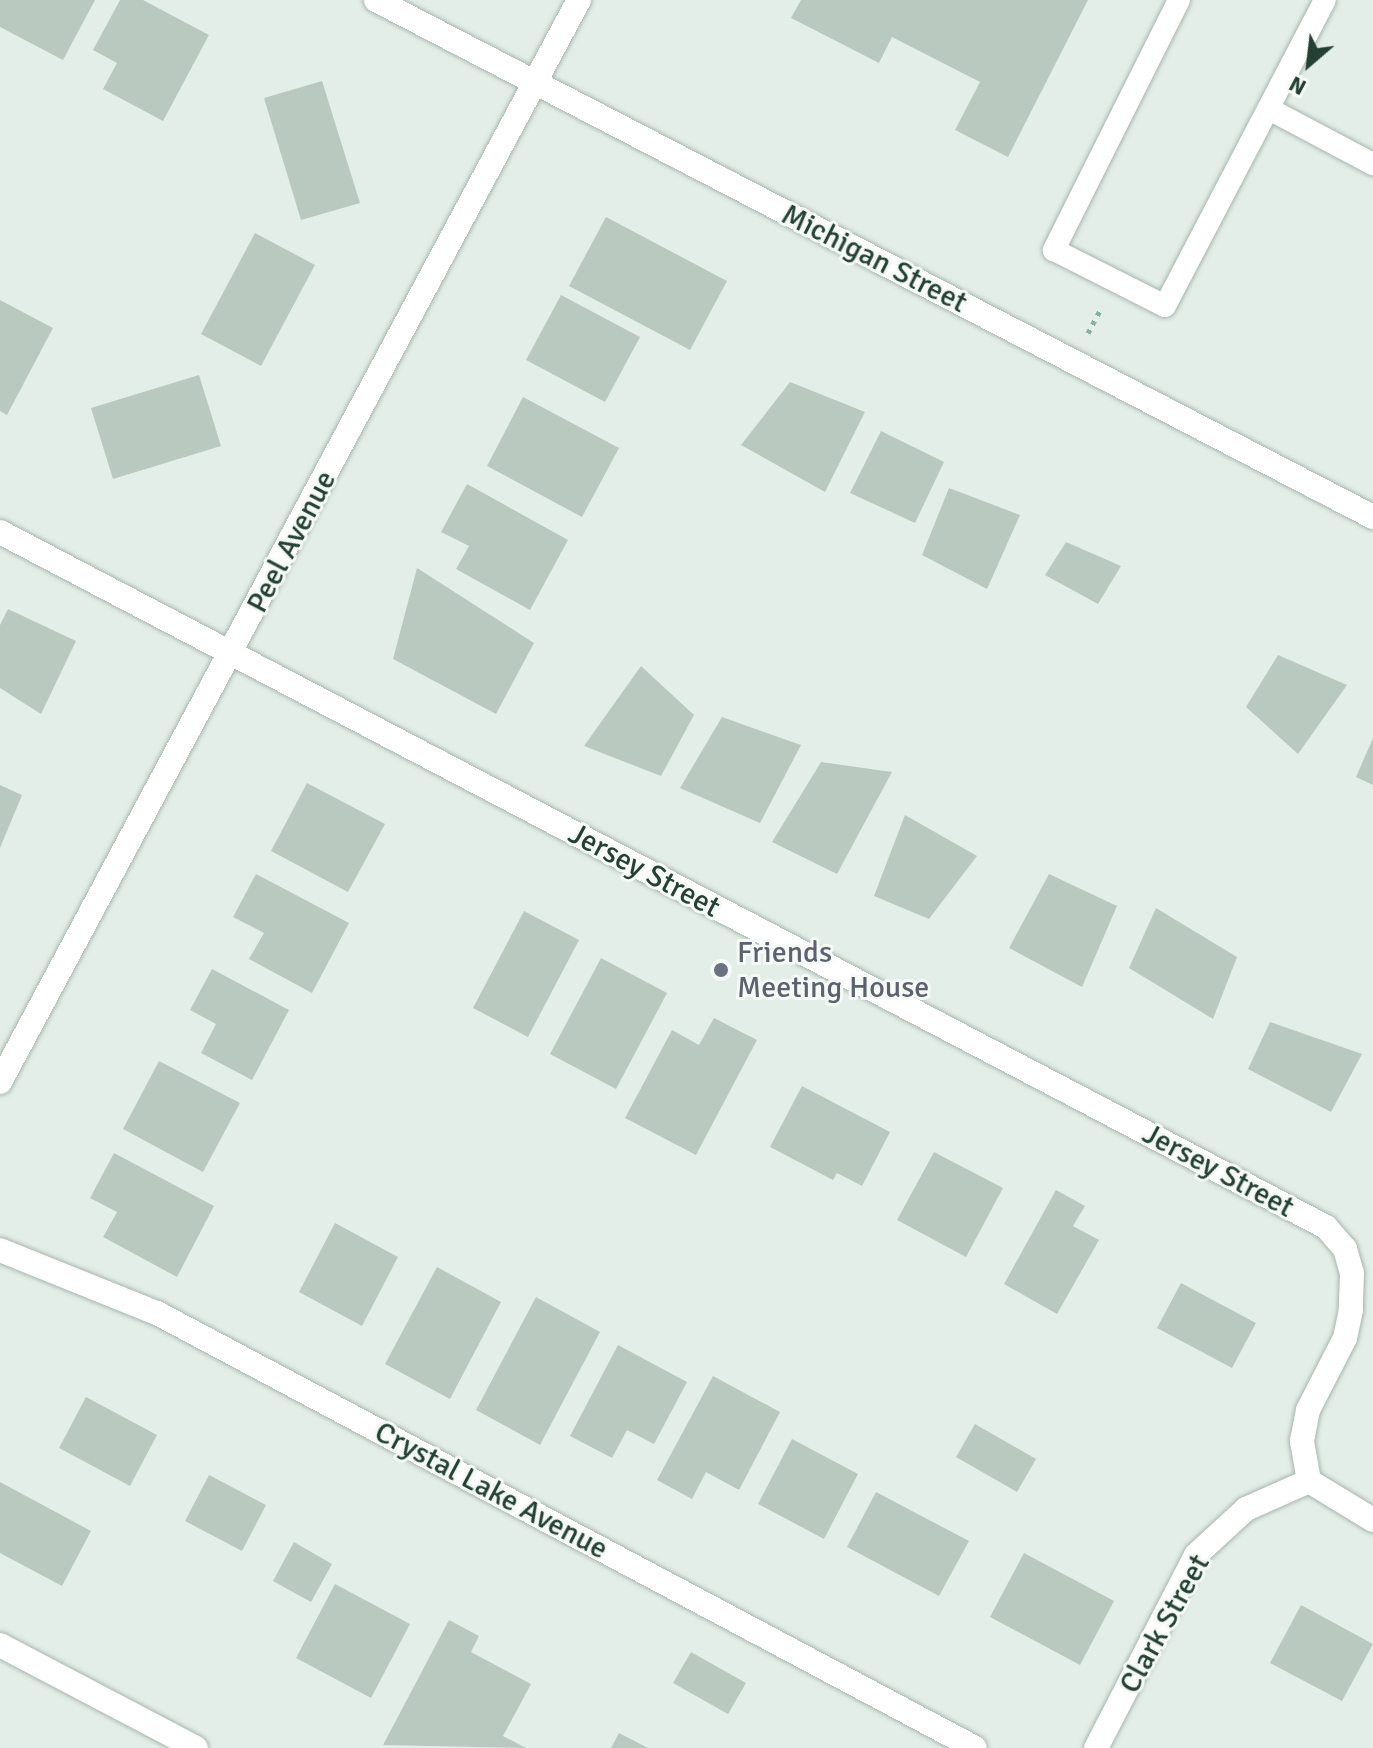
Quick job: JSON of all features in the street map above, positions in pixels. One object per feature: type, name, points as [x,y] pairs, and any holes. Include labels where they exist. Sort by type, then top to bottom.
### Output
[{"type":"street","name":"Michigan Street","points":[[376,0],[1373,517]]},
{"type":"street","name":"Peel Avenue","points":[[0,1082],[232,655],[579,0]]},
{"type":"street","name":"Jersey Street","points":[[0,532],[1326,1227],[1345,1249],[1352,1273],[1345,1338],[1308,1410],[1302,1441],[1309,1481]]},
{"type":"street","name":"Crystal Lake Avenue","points":[[0,1250],[157,1313],[975,1748]]},
{"type":"street","points":[[1309,1481],[1373,1520]]},
{"type":"street","name":"Clark Street","points":[[1096,1748],[1196,1555],[1246,1509],[1309,1481]]},
{"type":"street","points":[[0,1645],[196,1748]]},
{"type":"lane","points":[[1179,0],[1054,250],[1165,306],[1325,0]]},
{"type":"lane","points":[[1269,109],[1373,164]]},
{"type":"path","points":[[1073,362],[1115,281]]},
{"type":"building","points":[[0,0],[95,0],[63,60],[0,27]]},
{"type":"building","points":[[120,0],[143,0],[209,35],[163,121],[103,89],[117,63],[93,50]]},
{"type":"building","points":[[801,0],[1088,0],[1008,157],[955,130],[980,82],[892,37],[879,63],[791,18]]},
{"type":"building","points":[[322,81],[360,203],[301,220],[264,98]]},
{"type":"building","points":[[606,217],[727,281],[690,350],[569,286]]},
{"type":"building","points":[[255,233],[315,265],[261,366],[201,334]]},
{"type":"building","points":[[561,295],[640,337],[605,402],[526,360]]},
{"type":"building","points":[[0,300],[53,328],[7,415],[0,411]]},
{"type":"building","points":[[199,375],[221,446],[113,479],[91,408]]},
{"type":"building","points":[[790,382],[865,412],[825,492],[741,445]]},
{"type":"building","points":[[523,397],[619,448],[582,517],[487,466]]},
{"type":"building","points":[[881,431],[944,462],[915,523],[850,493]]},
{"type":"building","points":[[467,484],[568,540],[530,610],[456,569],[469,546],[441,532]]},
{"type":"building","points":[[949,488],[1020,515],[987,589],[922,555]]},
{"type":"building","points":[[1066,542],[1121,566],[1098,604],[1045,575]]},
{"type":"building","points":[[417,568],[534,643],[496,714],[393,659]]},
{"type":"building","points":[[8,609],[76,641],[41,714],[0,688],[0,625]]},
{"type":"building","points":[[1278,655],[1347,685],[1298,754],[1246,707]]},
{"type":"building","points":[[641,666],[694,715],[661,776],[584,746]]},
{"type":"building","points":[[722,717],[801,745],[760,823],[680,788]]},
{"type":"building","points":[[1373,738],[1373,785],[1356,777]]},
{"type":"building","points":[[821,762],[892,772],[837,874],[772,842]]},
{"type":"building","points":[[307,783],[385,824],[348,892],[271,851]]},
{"type":"building","points":[[0,785],[22,795],[0,848]]},
{"type":"building","points":[[905,815],[977,856],[929,919],[874,896]]},
{"type":"building","points":[[256,874],[349,923],[312,993],[249,959],[264,933],[233,917]]},
{"type":"building","points":[[1049,874],[1117,906],[1082,987],[1009,948]]},
{"type":"building","points":[[1156,908],[1237,957],[1213,1019],[1129,968]]},
{"type":"building","points":[[524,911],[579,940],[528,1037],[473,1008]]},
{"type":"building","points":[[601,958],[667,993],[616,1089],[550,1054]]},
{"type":"building","points":[[212,969],[289,1010],[252,1080],[201,1053],[216,1024],[190,1010]]},
{"type":"building","points":[[714,1018],[757,1040],[696,1155],[625,1118],[672,1030],[699,1045]]},
{"type":"building","points":[[1270,1022],[1362,1054],[1331,1112],[1248,1069]]},
{"type":"building","points":[[159,1061],[240,1103],[203,1172],[123,1129]]},
{"type":"building","points":[[802,1086],[890,1132],[862,1186],[837,1173],[833,1180],[770,1147]]},
{"type":"building","points":[[934,1152],[1003,1188],[966,1257],[897,1220]]},
{"type":"building","points":[[114,1153],[214,1206],[177,1277],[103,1237],[117,1212],[90,1198]]},
{"type":"building","points":[[1056,1190],[1085,1206],[1073,1226],[1099,1240],[1057,1314],[1004,1284]]},
{"type":"building","points":[[335,1223],[398,1257],[362,1326],[299,1292]]},
{"type":"building","points":[[437,1267],[501,1302],[450,1399],[385,1364]]},
{"type":"building","points":[[1181,1283],[1256,1323],[1232,1368],[1157,1328]]},
{"type":"building","points":[[536,1297],[600,1332],[540,1445],[476,1410]]},
{"type":"building","points":[[618,1345],[687,1382],[654,1444],[627,1430],[612,1458],[570,1436]]},
{"type":"building","points":[[713,1376],[780,1412],[739,1490],[706,1472],[692,1499],[657,1480]]},
{"type":"building","points":[[86,1397],[157,1435],[130,1486],[59,1448]]},
{"type":"building","points":[[975,1424],[1036,1459],[1017,1492],[956,1457]]},
{"type":"building","points":[[792,1439],[858,1474],[824,1539],[758,1504]]},
{"type":"building","points":[[209,1475],[266,1505],[242,1551],[185,1521]]},
{"type":"building","points":[[0,1482],[91,1531],[62,1586],[0,1553]]},
{"type":"building","points":[[876,1492],[969,1541],[939,1596],[847,1547]]},
{"type":"building","points":[[294,1542],[332,1564],[311,1602],[273,1581]]},
{"type":"building","points":[[1024,1553],[1114,1601],[1080,1665],[990,1617]]},
{"type":"building","points":[[335,1584],[410,1624],[371,1698],[296,1658]]},
{"type":"building","points":[[1301,1605],[1373,1644],[1342,1701],[1270,1663]]},
{"type":"building","points":[[449,1620],[479,1636],[471,1652],[531,1684],[503,1736],[526,1748],[383,1745]]},
{"type":"building","points":[[691,1652],[746,1683],[728,1714],[673,1683]]},
{"type":"building","points":[[619,1733],[648,1748],[611,1748]]},
{"type":"place","name":"Friends Meeting House","points":[[721,970]]}]
